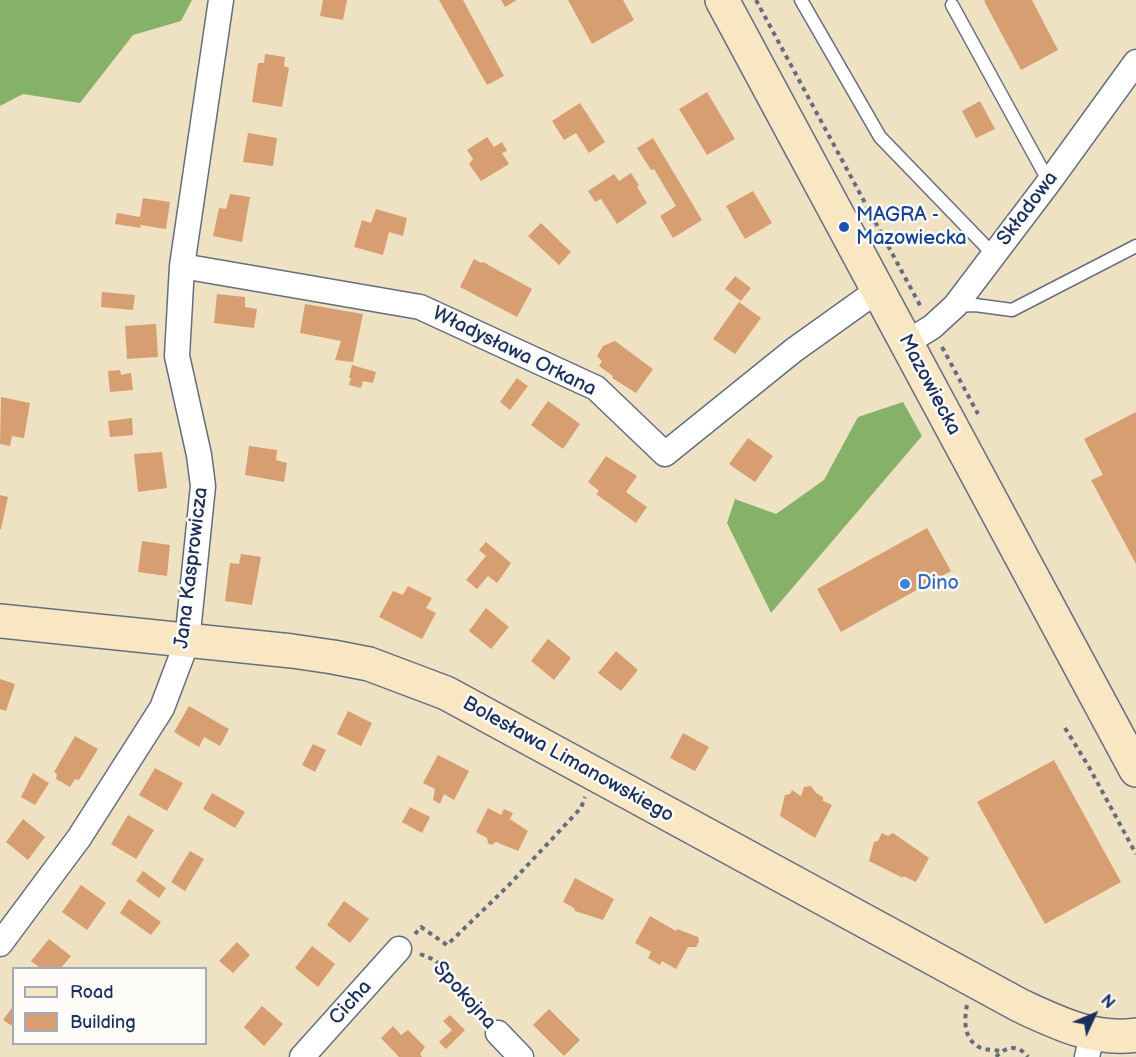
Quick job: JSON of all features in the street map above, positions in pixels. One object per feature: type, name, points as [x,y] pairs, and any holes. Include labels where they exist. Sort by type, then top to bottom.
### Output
[{"type":"street","name":"Jana Kasprowicza","points":[[0,944],[79,838],[162,708],[187,642],[203,486],[199,455],[177,356],[182,266],[221,0]]},
{"type":"street","name":"Mazowiecka","points":[[722,0],[878,290],[919,335],[1136,770]]},
{"type":"street","name":"Składowa","points":[[919,335],[955,306],[1136,62]]},
{"type":"street","name":"Władysława Orkana","points":[[182,266],[420,307],[596,388],[665,454],[794,350],[878,290]]},
{"type":"street","name":"Bolesława Limanowskiego","points":[[0,621],[292,651],[369,664],[404,676],[446,693],[1021,1006],[1060,1024],[1089,1046],[1136,1035]]},
{"type":"street","name":"Cicha","points":[[302,1057],[399,949]]},
{"type":"street","name":"Spokojna","points":[[498,1033],[521,1057]]},
{"type":"lane","points":[[801,0],[880,137],[994,255]]},
{"type":"lane","points":[[952,5],[1049,182]]},
{"type":"lane","points":[[955,306],[975,305],[1012,310],[1136,246]]},
{"type":"path","points":[[756,0],[919,335]]},
{"type":"path","points":[[1065,729],[1089,766],[1136,854]]},
{"type":"path","points":[[399,949],[421,927],[447,945],[508,886],[581,808],[587,793]]},
{"type":"path","name":"Spokojna","points":[[399,949],[413,951],[435,960],[498,1033]]},
{"type":"path","points":[[968,995],[963,1023],[970,1038],[980,1048],[1001,1051],[1014,1047],[1028,1057]]},
{"type":"path","points":[[996,1057],[1001,1051]]},
{"type":"green space","points":[[0,0],[192,0],[181,21],[133,35],[80,103],[23,94],[0,106]]},
{"type":"green space","points":[[903,402],[922,436],[771,613],[727,523],[735,499],[776,514],[824,480],[858,417]]},
{"type":"building","points":[[323,0],[347,0],[343,20],[320,16]]},
{"type":"building","points":[[439,0],[463,0],[504,76],[487,85]]},
{"type":"building","points":[[501,0],[517,0],[505,7]]},
{"type":"building","points":[[568,0],[623,0],[634,20],[592,44]]},
{"type":"building","points":[[1032,0],[1058,50],[1021,70],[984,1]]},
{"type":"building","points":[[265,54],[285,57],[284,66],[289,68],[282,107],[252,102],[258,63],[264,63]]},
{"type":"building","points":[[707,92],[735,139],[707,155],[679,109]]},
{"type":"building","points":[[980,101],[995,129],[976,138],[962,111]]},
{"type":"building","points":[[580,103],[605,142],[589,153],[576,133],[564,140],[552,121]]},
{"type":"building","points":[[248,133],[277,138],[273,166],[243,162]]},
{"type":"building","points":[[487,137],[494,147],[502,142],[507,151],[502,153],[509,164],[481,181],[469,164],[473,159],[467,150]]},
{"type":"building","points":[[653,138],[702,220],[673,238],[660,216],[676,206],[654,169],[651,170],[637,148]]},
{"type":"building","points":[[631,173],[647,203],[617,224],[601,199],[595,202],[588,191],[614,174],[619,181]]},
{"type":"building","points":[[753,191],[772,223],[745,239],[726,206]]},
{"type":"building","points":[[230,194],[250,197],[242,242],[213,236],[219,208],[226,209]]},
{"type":"building","points":[[143,198],[170,202],[166,229],[115,224],[117,213],[140,217]]},
{"type":"building","points":[[376,209],[407,218],[403,236],[389,232],[383,255],[354,247],[362,220],[371,223]]},
{"type":"building","points":[[541,223],[571,252],[559,265],[528,236]]},
{"type":"building","points":[[474,259],[532,289],[517,317],[460,287]]},
{"type":"building","points":[[735,276],[751,288],[741,301],[725,289]]},
{"type":"building","points":[[102,292],[135,295],[133,310],[101,307]]},
{"type":"building","points":[[217,294],[245,297],[245,307],[257,309],[254,328],[214,323]]},
{"type":"building","points":[[739,302],[761,318],[735,354],[713,339]]},
{"type":"building","points":[[305,304],[363,314],[353,362],[335,360],[341,341],[300,333]]},
{"type":"building","points":[[156,324],[158,357],[127,359],[125,326]]},
{"type":"building","points":[[615,341],[653,369],[636,393],[612,378],[613,376],[599,366],[602,361],[597,356],[603,346]]},
{"type":"building","points":[[352,365],[376,372],[373,383],[363,381],[361,388],[349,385]]},
{"type":"building","points":[[120,370],[121,375],[131,373],[133,390],[110,392],[108,371]]},
{"type":"building","points":[[517,378],[528,386],[510,410],[500,402]]},
{"type":"building","points":[[1,397],[30,403],[24,438],[12,436],[10,446],[0,444]]},
{"type":"building","points":[[548,401],[580,424],[563,449],[531,425]]},
{"type":"building","points":[[1136,412],[1136,564],[1091,480],[1103,475],[1084,439]]},
{"type":"building","points":[[132,418],[133,435],[110,437],[108,421]]},
{"type":"building","points":[[748,438],[773,456],[755,482],[729,464]]},
{"type":"building","points":[[249,446],[277,450],[276,460],[287,463],[284,482],[245,475]]},
{"type":"building","points":[[162,452],[167,488],[138,492],[134,454]]},
{"type":"building","points":[[606,456],[637,476],[626,492],[647,507],[636,523],[596,494],[599,491],[588,482]]},
{"type":"building","points":[[0,495],[8,497],[1,529],[0,529]]},
{"type":"building","points":[[927,528],[951,571],[841,632],[817,589]]},
{"type":"building","points":[[142,541],[170,545],[167,576],[138,572]]},
{"type":"building","points":[[486,542],[511,563],[497,583],[488,576],[477,589],[466,580],[486,556],[479,550]]},
{"type":"building","points":[[241,554],[261,557],[252,605],[225,601],[230,563],[239,564]]},
{"type":"building","points":[[408,586],[432,598],[426,608],[436,613],[422,639],[379,617],[393,591],[403,595]]},
{"type":"building","points":[[486,608],[509,627],[491,649],[469,631]]},
{"type":"building","points":[[548,639],[571,658],[554,680],[531,661]]},
{"type":"building","points":[[616,651],[638,670],[621,691],[598,673]]},
{"type":"building","points":[[0,679],[15,684],[6,711],[0,709]]},
{"type":"building","points":[[189,706],[229,729],[220,746],[204,737],[199,747],[174,732]]},
{"type":"building","points":[[348,711],[372,723],[361,746],[337,734]]},
{"type":"building","points":[[683,733],[709,747],[695,771],[670,758]]},
{"type":"building","points":[[75,736],[98,749],[79,780],[75,779],[70,787],[56,779],[57,774],[54,772]]},
{"type":"building","points":[[313,744],[326,750],[315,772],[302,765]]},
{"type":"building","points":[[438,755],[469,771],[454,800],[444,794],[440,804],[433,800],[435,789],[423,783]]},
{"type":"building","points":[[1054,760],[1121,882],[1045,924],[977,802]]},
{"type":"building","points":[[155,768],[183,783],[167,811],[139,795]]},
{"type":"building","points":[[33,773],[49,783],[35,805],[21,797]]},
{"type":"building","points":[[811,786],[823,797],[823,801],[832,805],[815,838],[780,816],[785,795],[790,794],[792,790],[801,796],[804,787]]},
{"type":"building","points":[[212,793],[245,812],[235,828],[203,809]]},
{"type":"building","points":[[410,807],[430,817],[422,833],[402,822]]},
{"type":"building","points":[[488,808],[501,815],[504,809],[513,813],[510,819],[528,831],[518,851],[496,842],[491,845],[487,838],[476,832]]},
{"type":"building","points":[[128,815],[154,830],[136,859],[111,844]]},
{"type":"building","points":[[23,819],[45,837],[28,860],[6,842]]},
{"type":"building","points":[[882,833],[888,836],[893,833],[929,858],[916,882],[869,861],[874,842],[878,841]]},
{"type":"building","points":[[190,851],[204,859],[185,891],[171,882]]},
{"type":"building","points":[[143,871],[166,888],[159,898],[136,881]]},
{"type":"building","points":[[575,878],[614,899],[603,920],[575,911],[563,902]]},
{"type":"building","points":[[81,885],[106,903],[87,930],[62,912]]},
{"type":"building","points":[[129,899],[161,922],[151,935],[120,913]]},
{"type":"building","points":[[344,901],[369,919],[350,943],[327,925]]},
{"type":"building","points":[[650,916],[676,931],[677,929],[698,937],[699,942],[696,947],[688,947],[676,969],[662,961],[660,965],[648,958],[651,952],[635,943]]},
{"type":"building","points":[[49,939],[71,956],[62,967],[39,967],[31,961]]},
{"type":"building","points":[[237,942],[250,955],[233,973],[219,961]]},
{"type":"building","points":[[312,946],[335,964],[318,987],[295,968]]},
{"type":"building","points":[[262,1006],[283,1024],[264,1046],[244,1027]]},
{"type":"building","points":[[12,1008],[12,1026],[3,1020]]},
{"type":"building","points":[[549,1009],[580,1040],[564,1056],[533,1025]]},
{"type":"building","points":[[450,1015],[465,1030],[446,1049],[439,1042],[452,1030],[443,1021]]},
{"type":"building","points":[[393,1026],[401,1035],[408,1030],[425,1047],[420,1054],[422,1057],[399,1057],[381,1038]]},
{"type":"place","name":"MAGRA - Mazowiecka","points":[[844,227]]},
{"type":"place","name":"Dino","points":[[905,584]]}]
